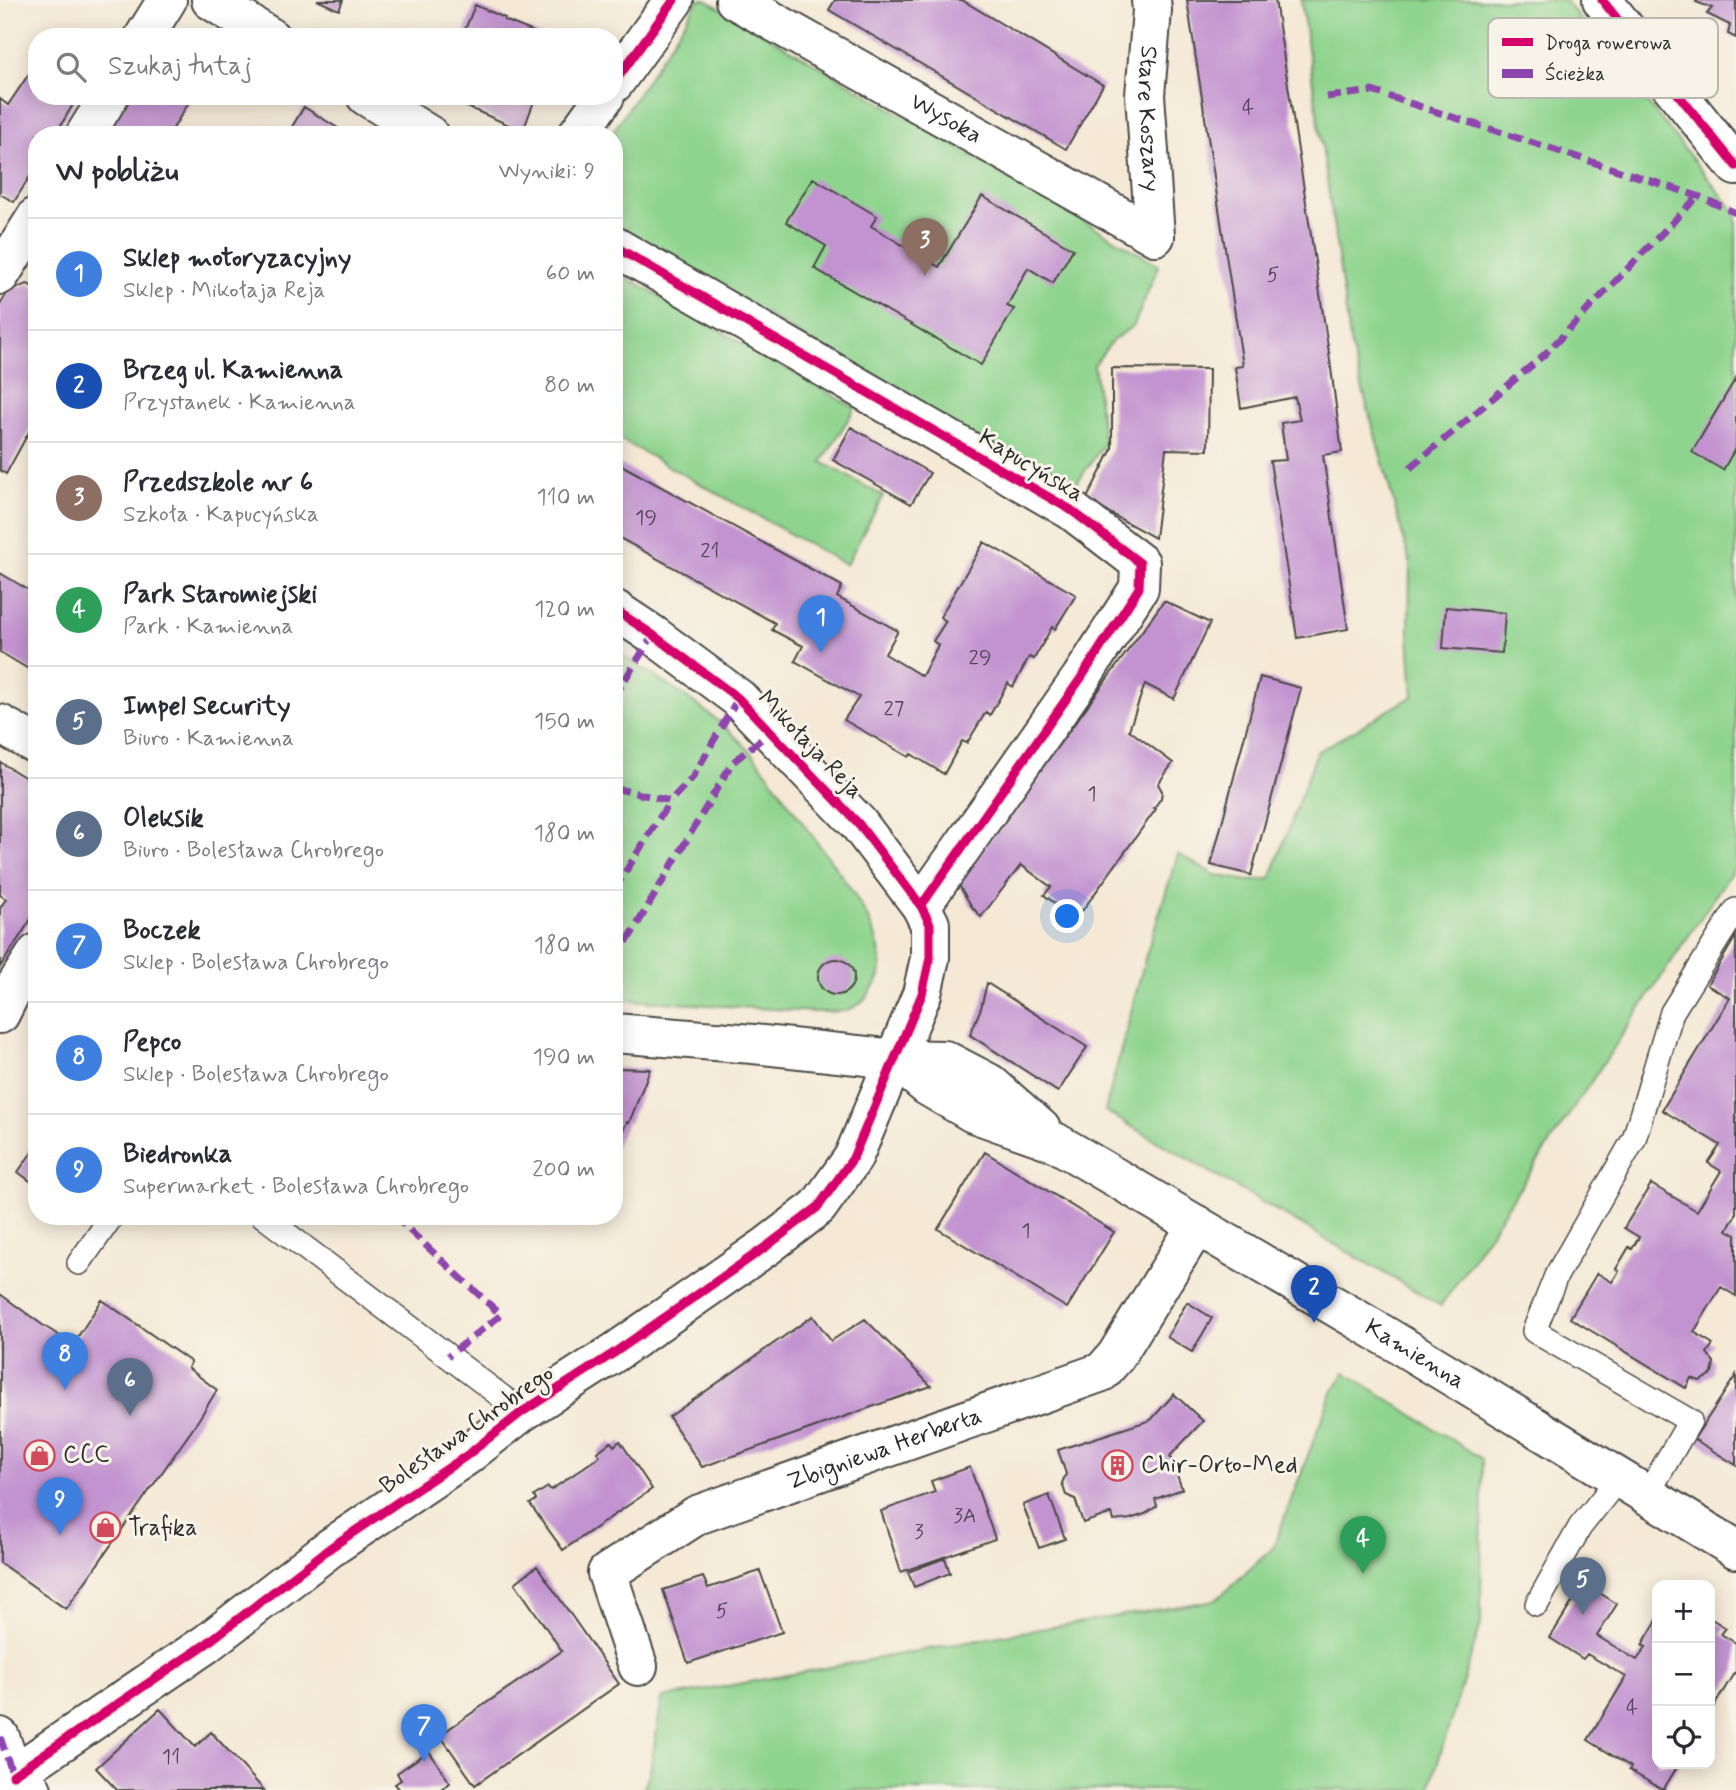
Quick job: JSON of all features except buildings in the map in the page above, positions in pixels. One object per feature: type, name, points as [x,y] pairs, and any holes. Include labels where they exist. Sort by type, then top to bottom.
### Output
[{"type":"street","points":[[150,28],[167,0]]},
{"type":"street","points":[[211,0],[256,28]]},
{"type":"street","points":[[623,71],[674,0]]},
{"type":"street","name":"Wysoka","points":[[735,0],[1155,236]]},
{"type":"street","name":"Stare Koszary","points":[[1151,0],[1145,95],[1155,236]]},
{"type":"street","points":[[1602,0],[1617,18]]},
{"type":"street","points":[[1681,98],[1736,166]]},
{"type":"street","points":[[91,126],[104,105]]},
{"type":"street","points":[[381,105],[414,126]]},
{"type":"street","points":[[583,126],[599,105]]},
{"type":"street","name":"Kapucyńska","points":[[623,251],[1071,510],[1140,563],[1139,588],[1081,678],[921,906]]},
{"type":"street","name":"Mikołaja Reja","points":[[623,615],[738,698],[858,823],[921,906]]},
{"type":"street","points":[[0,724],[28,741]]},
{"type":"street","name":"Bolesława Chrobrego","points":[[15,1782],[206,1644],[330,1549],[466,1456],[522,1412],[625,1345],[767,1246],[818,1207],[853,1158],[922,995],[930,958],[930,924],[921,906]]},
{"type":"street","points":[[0,1014],[28,967]]},
{"type":"street","points":[[623,1034],[895,1059]]},
{"type":"street","name":"Kamienna","points":[[895,1059],[928,1086],[973,1113],[1055,1142],[1387,1337],[1736,1549]]},
{"type":"street","name":"Zbigniewa Herberta","points":[[638,1665],[607,1573],[697,1515],[1102,1372],[1116,1356],[1197,1225]]},
{"type":"street","points":[[0,1737],[15,1782]]},
{"type":"lane","points":[[1536,1604],[1580,1527],[1633,1486],[1690,1422],[1534,1331],[1556,1276],[1634,1139],[1672,1012],[1736,910]]},
{"type":"lane","points":[[79,1262],[106,1225]]},
{"type":"lane","points":[[275,1225],[522,1412]]},
{"type":"green space","points":[[699,0],[706,0],[1159,265],[1134,325],[1112,341],[1094,365],[1104,444],[1069,494],[623,229],[623,126],[617,126]]},
{"type":"green space","points":[[1301,0],[1565,0],[1579,18],[1488,18],[1488,98],[1644,98],[1736,213],[1736,865],[1441,1306],[1105,1111],[1146,955],[1178,854],[1215,875],[1248,881],[1270,879],[1317,752],[1413,696],[1409,635],[1410,562],[1351,347]]},
{"type":"green space","points":[[623,275],[855,408],[822,462],[883,496],[846,565],[623,441]]},
{"type":"green space","points":[[623,656],[695,704],[749,750],[843,877],[867,917],[876,937],[880,957],[879,979],[867,997],[855,1007],[842,1011],[817,1012],[623,1000]]},
{"type":"green space","points":[[1345,1372],[1482,1459],[1481,1624],[1429,1790],[643,1790],[650,1771],[662,1698],[1016,1633],[1216,1600],[1273,1548],[1330,1397]]},
{"type":"marked path","points":[[1327,97],[1372,91],[1698,196],[1736,213]]},
{"type":"marked path","points":[[1410,468],[1544,355],[1698,196]]},
{"type":"marked path","points":[[623,683],[653,635]]},
{"type":"marked path","points":[[623,790],[670,801],[693,777],[738,698]]},
{"type":"marked path","points":[[623,946],[732,763],[770,732]]},
{"type":"marked path","points":[[623,876],[670,801]]},
{"type":"marked path","points":[[404,1225],[501,1315],[448,1356]]},
{"type":"marked path","points":[[0,1737],[13,1775]]},
{"type":"cycle path","points":[[623,71],[674,0]]},
{"type":"cycle path","points":[[1602,0],[1617,18]]},
{"type":"cycle path","points":[[1681,98],[1736,166]]},
{"type":"cycle path","points":[[623,251],[1071,510],[1140,563],[1139,588],[1081,678],[921,906]]},
{"type":"cycle path","points":[[13,1775],[206,1644],[330,1548],[466,1456],[522,1412],[614,1353],[767,1246],[818,1207],[853,1158],[922,994],[930,958],[930,924],[921,906],[858,823],[738,698],[623,615]]},
{"type":"place","name":"Przedszkole nr 6","points":[[925,276]]},
{"type":"place","name":"Sklep motoryzacyjny","points":[[821,653]]},
{"type":"place","name":"Brzeg ul. Kamienna","points":[[1314,1323]]},
{"type":"place","name":"Pepco","points":[[65,1390]]},
{"type":"place","name":"Oleksik","points":[[130,1416]]},
{"type":"place","name":"CCC","points":[[40,1455]]},
{"type":"place","name":"Chir-Orto-Med","points":[[1118,1465]]},
{"type":"place","name":"Trafika","points":[[105,1528]]},
{"type":"place","name":"Biedronka","points":[[60,1535]]},
{"type":"place","name":"Park Staromiejski","points":[[1363,1574]]},
{"type":"place","name":"Impel Security","points":[[1583,1615]]},
{"type":"place","name":"Boczek","points":[[424,1762]]}]
